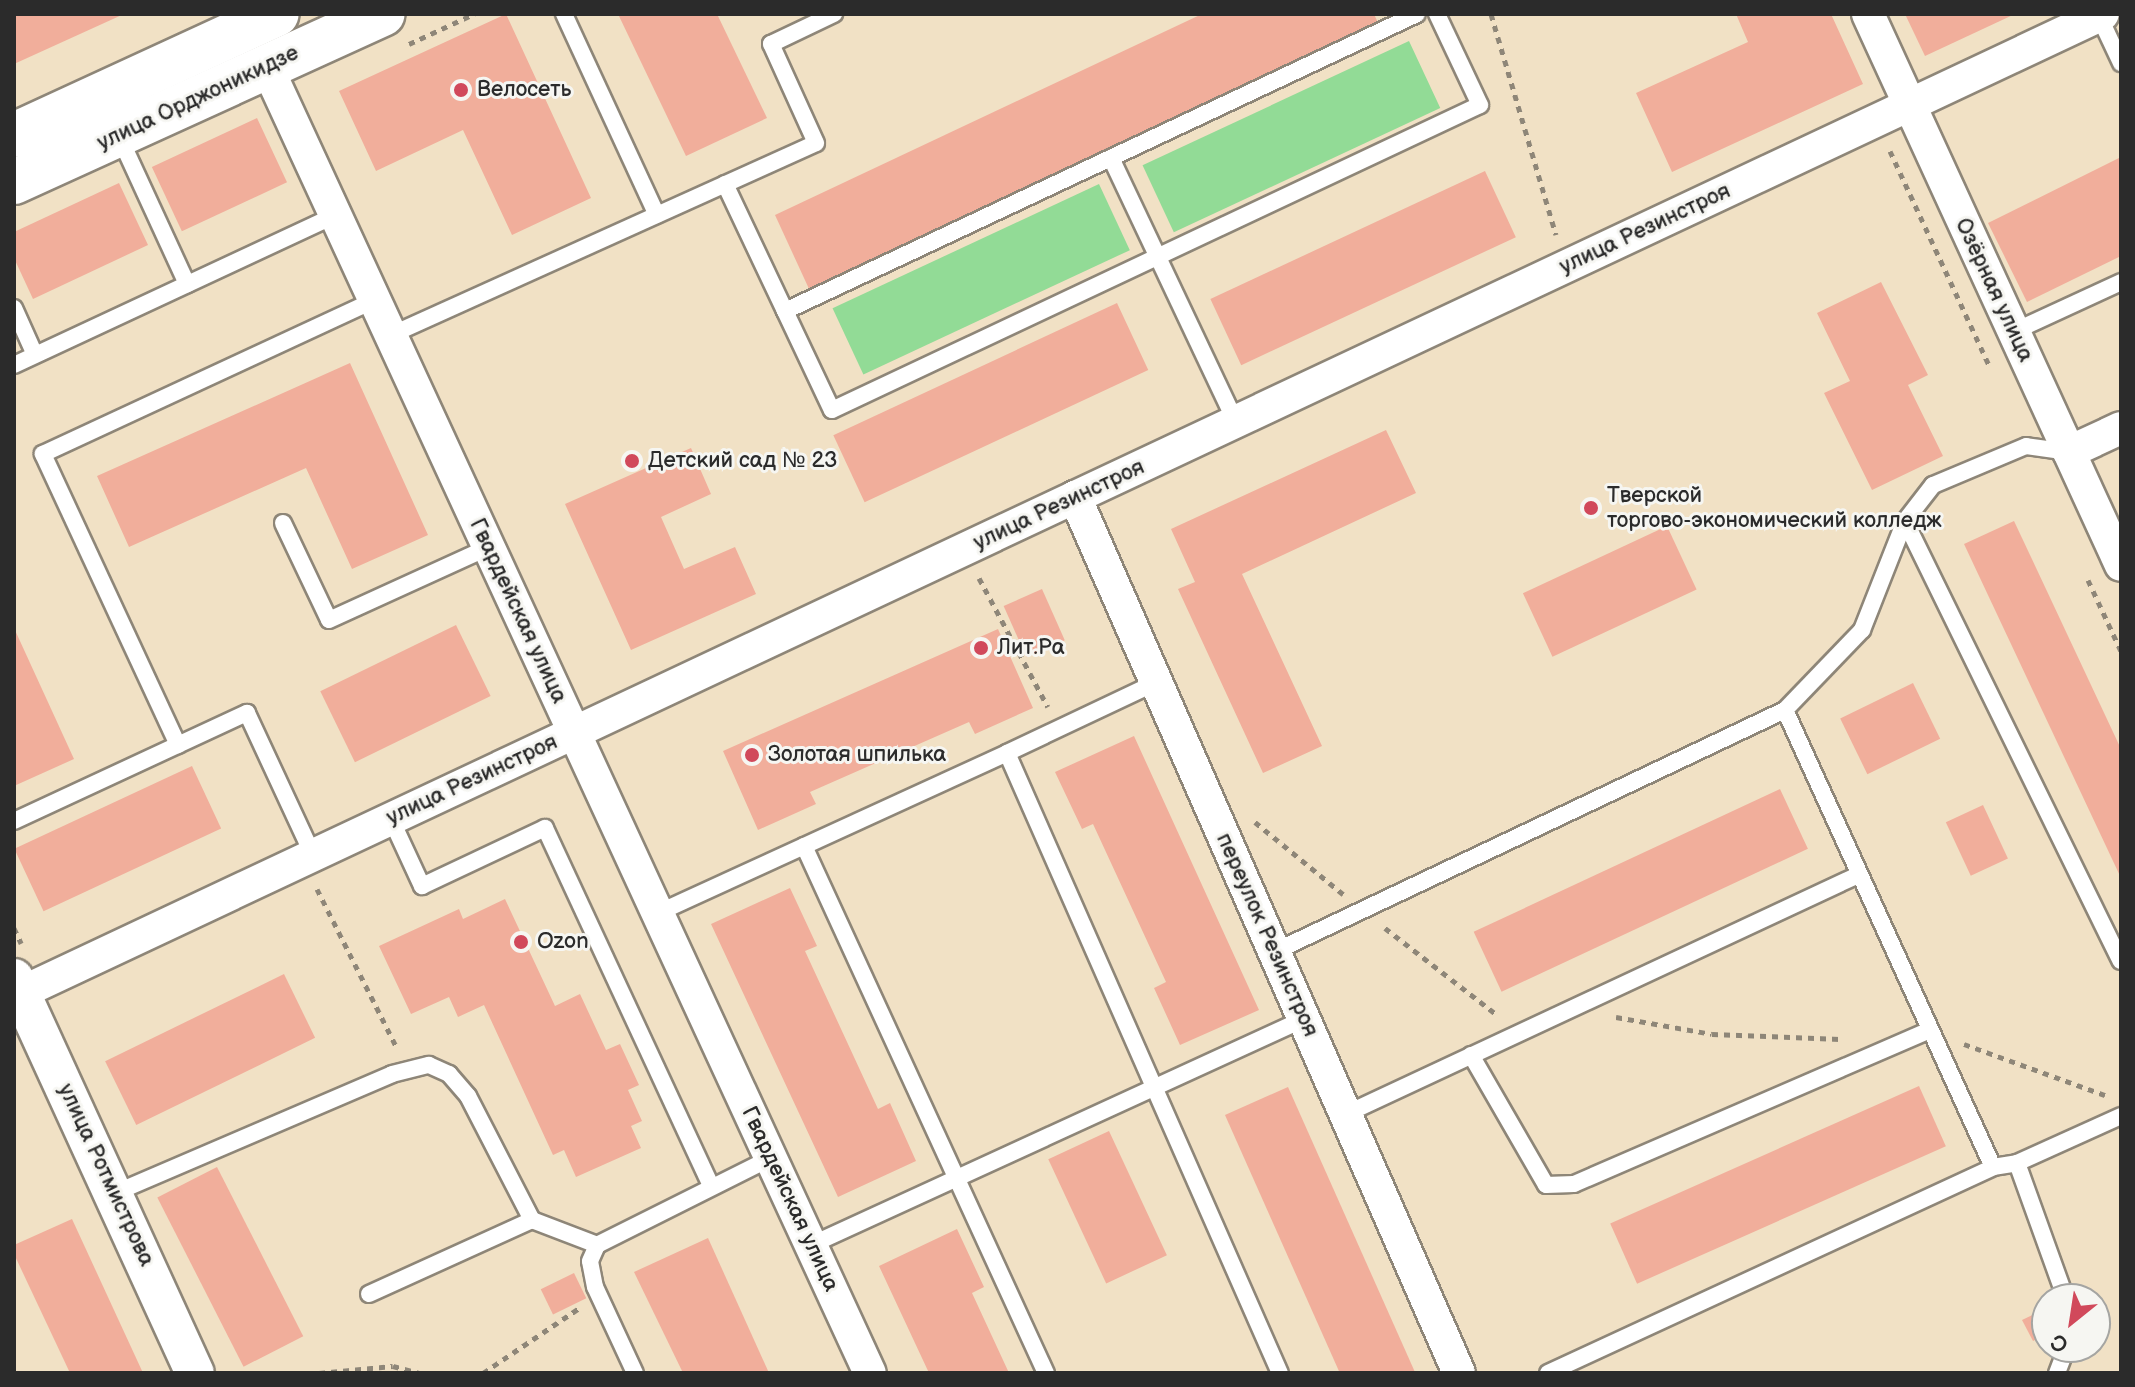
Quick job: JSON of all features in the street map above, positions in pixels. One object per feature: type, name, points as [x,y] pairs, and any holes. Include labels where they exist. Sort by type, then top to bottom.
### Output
[{"type":"main road","name":"улица Орджоникидзе","points":[[14,182],[382,14]]},
{"type":"main road","name":"улица Орджоникидзе","points":[[14,135],[257,18]]},
{"type":"street","name":"Озёрная улица","points":[[1868,14],[2121,565]]},
{"type":"street","name":"улица Резинстроя","points":[[16,989],[313,869],[391,819],[2101,15]]},
{"type":"street","name":"Гвардейская улица","points":[[267,67],[870,1373]]},
{"type":"street","points":[[2069,452],[2121,428]]},
{"type":"street","name":"переулок Резинстроя","points":[[1075,497],[1459,1373]]},
{"type":"street","name":"улица Ротмистрова","points":[[16,989],[115,1193],[195,1373]]},
{"type":"lane","points":[[564,14],[657,215]]},
{"type":"lane","points":[[391,335],[816,143],[771,44],[834,14]]},
{"type":"lane","points":[[785,311],[1417,14]]},
{"type":"lane","points":[[725,184],[832,410],[1480,105],[1437,14]]},
{"type":"lane","points":[[2101,15],[2121,63]]},
{"type":"lane","points":[[119,134],[187,284]]},
{"type":"lane","points":[[1111,158],[1236,422]]},
{"type":"lane","points":[[14,365],[336,215]]},
{"type":"lane","points":[[2013,332],[2121,282]]},
{"type":"lane","points":[[178,745],[43,454],[375,300]]},
{"type":"lane","points":[[14,308],[35,355]]},
{"type":"lane","points":[[1274,952],[1785,710],[1862,630],[1905,521],[1933,485],[2026,446],[2069,452]]},
{"type":"lane","points":[[1905,521],[2121,961]]},
{"type":"lane","points":[[283,523],[329,620],[489,547]]},
{"type":"lane","points":[[658,913],[1060,730],[1157,682]]},
{"type":"lane","points":[[1785,710],[1856,876],[1993,1167]]},
{"type":"lane","points":[[14,821],[247,713],[313,869]]},
{"type":"lane","points":[[1007,753],[1280,1373]]},
{"type":"lane","points":[[391,819],[422,886],[545,828],[711,1186]]},
{"type":"lane","points":[[804,846],[1046,1373]]},
{"type":"lane","points":[[1346,1114],[1856,876]]},
{"type":"lane","points":[[811,1245],[1304,1019]]},
{"type":"lane","points":[[1471,1055],[1546,1185],[1574,1184],[1927,1031]]},
{"type":"lane","points":[[115,1193],[409,1070],[429,1065],[449,1074],[468,1096],[532,1220],[597,1245]]},
{"type":"lane","points":[[1548,1373],[1993,1167],[2017,1163],[2121,1116]]},
{"type":"lane","points":[[635,1373],[598,1295],[590,1261],[597,1245],[771,1158]]},
{"type":"lane","points":[[2017,1163],[2060,1283]]},
{"type":"lane","points":[[369,1294],[532,1220]]},
{"type":"path","points":[[1491,14],[1558,240]]},
{"type":"path","points":[[1544,247],[1572,234]]},
{"type":"path","points":[[975,570],[1060,730]]},
{"type":"path","points":[[313,869],[409,1070]]},
{"type":"path","points":[[483,1373],[598,1295]]},
{"type":"path","points":[[319,1373],[359,1366],[419,1373]]},
{"type":"green space","points":[[1409,41],[1440,108],[1174,232],[1143,165]]},
{"type":"green space","points":[[1099,184],[1130,250],[863,374],[833,308]]},
{"type":"building","points":[[14,14],[124,14],[14,64]]},
{"type":"building","points":[[506,14],[591,198],[512,235],[463,130],[376,171],[339,91]]},
{"type":"building","points":[[618,14],[717,14],[767,118],[686,156]]},
{"type":"building","points":[[1202,14],[1374,14],[1378,23],[810,291],[775,215]]},
{"type":"building","points":[[1736,14],[1831,14],[1863,84],[1672,172],[1636,93],[1748,42]]},
{"type":"building","points":[[1905,14],[2015,14],[1925,56]]},
{"type":"building","points":[[257,118],[287,182],[182,231],[152,167]]},
{"type":"building","points":[[2121,157],[2121,256],[2027,302],[1988,223]]},
{"type":"building","points":[[1485,171],[1516,237],[1241,365],[1210,299]]},
{"type":"building","points":[[119,183],[148,245],[33,299],[14,258],[14,232]]},
{"type":"building","points":[[1881,282],[1928,375],[1908,385],[1943,456],[1872,490],[1824,393],[1850,381],[1817,313]]},
{"type":"building","points":[[1117,303],[1148,370],[865,502],[833,435]]},
{"type":"building","points":[[350,363],[428,535],[352,569],[306,468],[129,547],[97,476]]},
{"type":"building","points":[[1386,430],[1416,493],[1242,574],[1322,746],[1263,773],[1178,589],[1195,582],[1171,529]]},
{"type":"building","points":[[691,448],[711,494],[661,517],[684,569],[735,547],[756,594],[631,650],[565,504]]},
{"type":"building","points":[[2014,521],[2121,749],[2121,878],[1964,544]]},
{"type":"building","points":[[1667,526],[1697,589],[1552,657],[1523,593]]},
{"type":"building","points":[[1042,589],[1065,640],[1026,657],[1004,606]]},
{"type":"building","points":[[456,625],[491,696],[355,762],[320,691]]},
{"type":"building","points":[[14,628],[74,759],[14,786]]},
{"type":"building","points":[[998,629],[1033,708],[975,734],[969,722],[810,792],[816,804],[758,830],[723,751]]},
{"type":"building","points":[[1913,683],[1940,739],[1867,774],[1840,719]]},
{"type":"building","points":[[1134,736],[1259,1010],[1180,1045],[1154,988],[1166,982],[1093,824],[1082,829],[1055,772]]},
{"type":"building","points":[[192,766],[221,829],[44,911],[14,849]]},
{"type":"building","points":[[1780,789],[1808,849],[1502,992],[1474,932]]},
{"type":"building","points":[[1983,805],[2008,858],[1971,876],[1946,822]]},
{"type":"building","points":[[790,888],[817,946],[805,951],[878,1109],[890,1103],[916,1161],[838,1197],[711,924]]},
{"type":"building","points":[[505,899],[555,1006],[580,994],[606,1050],[620,1044],[639,1085],[628,1090],[642,1121],[631,1126],[641,1148],[576,1177],[564,1150],[553,1155],[484,1005],[458,1017],[449,997],[411,1014],[379,946],[459,909],[463,919]]},
{"type":"building","points":[[284,974],[315,1038],[136,1125],[105,1061]]},
{"type":"building","points":[[1919,1086],[1946,1146],[1637,1284],[1610,1223]]},
{"type":"building","points":[[1288,1087],[1415,1372],[1340,1373],[1225,1115]]},
{"type":"building","points":[[1109,1131],[1167,1255],[1106,1283],[1048,1159]]},
{"type":"building","points":[[217,1167],[303,1336],[244,1367],[157,1197]]},
{"type":"building","points":[[72,1219],[143,1373],[70,1373],[14,1254],[14,1245]]},
{"type":"building","points":[[957,1229],[984,1287],[972,1293],[1009,1373],[929,1373],[879,1266]]},
{"type":"building","points":[[708,1238],[769,1373],[683,1373],[634,1272]]},
{"type":"building","points":[[574,1273],[586,1298],[553,1314],[541,1289]]},
{"type":"building","points":[[2031,1316],[2031,1337],[2022,1320]]},
{"type":"place","name":"Велосеть","points":[[461,90]]},
{"type":"place","name":"Детский сад № 23","points":[[632,461]]},
{"type":"place","name":"Тверской торгово-экономический колледж","points":[[1591,508]]},
{"type":"place","name":"Лит.Ра","points":[[981,648]]},
{"type":"place","name":"Золотая шпилька","points":[[752,755]]},
{"type":"place","name":"Ozon","points":[[521,942]]}]
